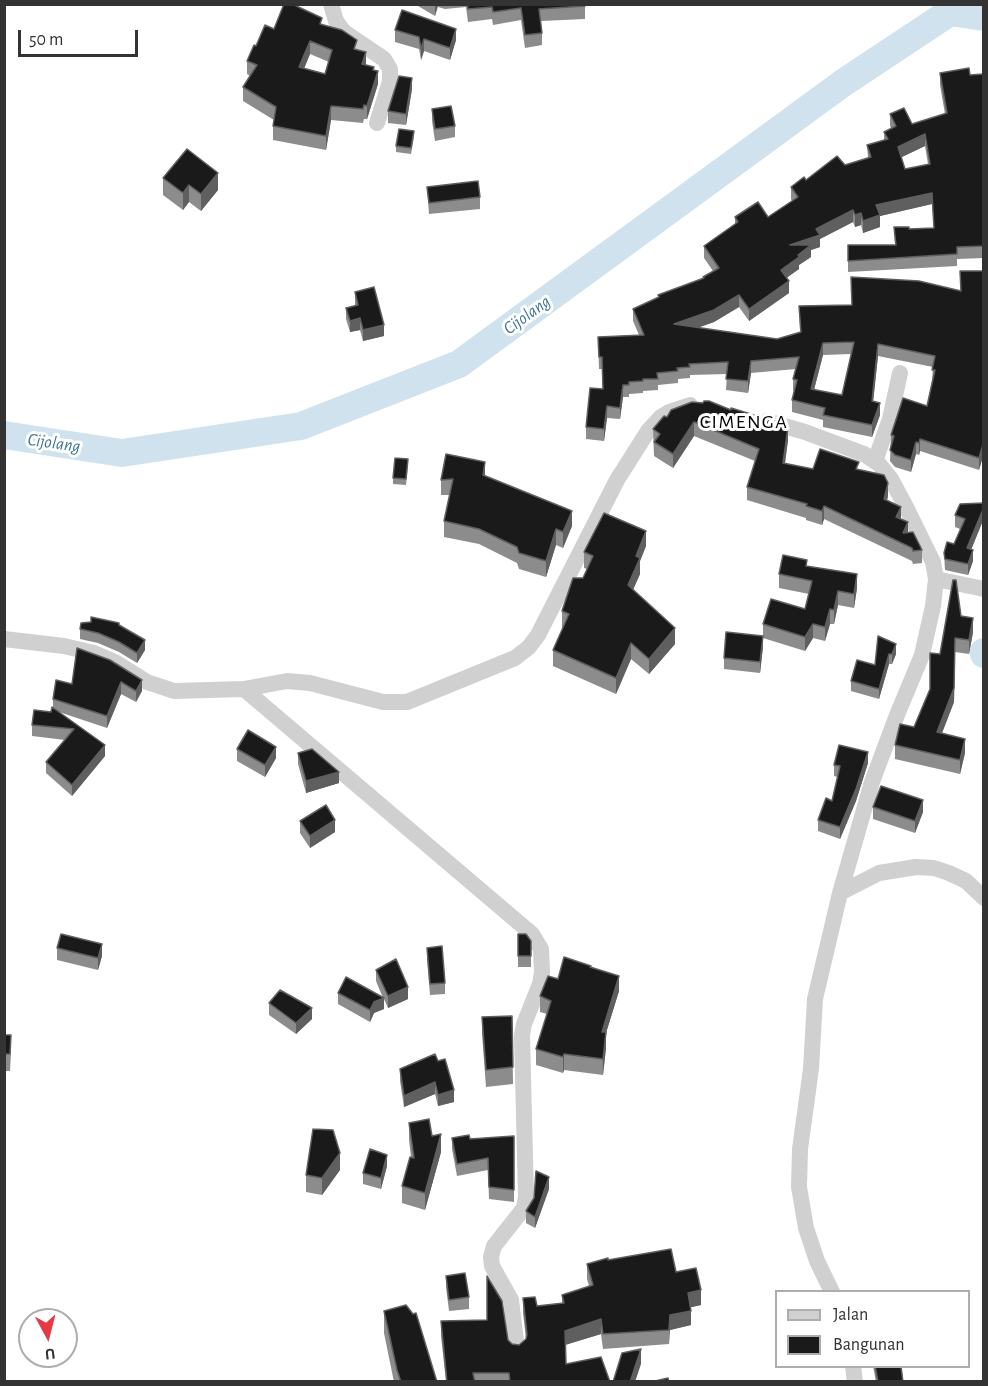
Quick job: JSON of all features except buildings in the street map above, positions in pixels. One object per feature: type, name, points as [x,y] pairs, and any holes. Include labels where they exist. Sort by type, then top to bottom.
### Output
[{"type":"street","points":[[331,4],[336,21],[344,32],[384,59],[390,69],[390,81],[377,123]]},
{"type":"street","points":[[875,461],[891,419],[900,373]]},
{"type":"street","points":[[4,639],[64,646],[94,653],[115,662],[147,682],[174,691],[244,689],[287,681],[310,683],[383,702],[407,702],[515,658],[529,647],[616,480],[648,431],[661,417],[679,407],[711,404]]},
{"type":"street","points":[[752,417],[805,432],[864,454],[875,461],[886,471],[908,509],[933,562],[936,579],[933,606],[922,655],[872,782],[840,893],[815,999],[812,1069],[800,1149],[799,1187],[806,1228],[817,1261],[831,1290]]},
{"type":"street","points":[[936,579],[981,589]]},
{"type":"street","points":[[244,689],[532,934],[541,949],[540,984],[524,1024],[522,1044],[526,1197],[524,1208],[494,1246],[491,1257],[492,1266],[511,1300],[517,1349]]},
{"type":"street","points":[[840,893],[879,873],[916,867],[934,868],[949,873],[966,881],[984,898]]},
{"type":"waterway","name":"Cijolang","points":[[4,435],[122,453],[301,426],[459,364],[843,83],[950,12],[984,17]]},
{"type":"district","name":"CIMENGA","points":[[744,422]]}]
